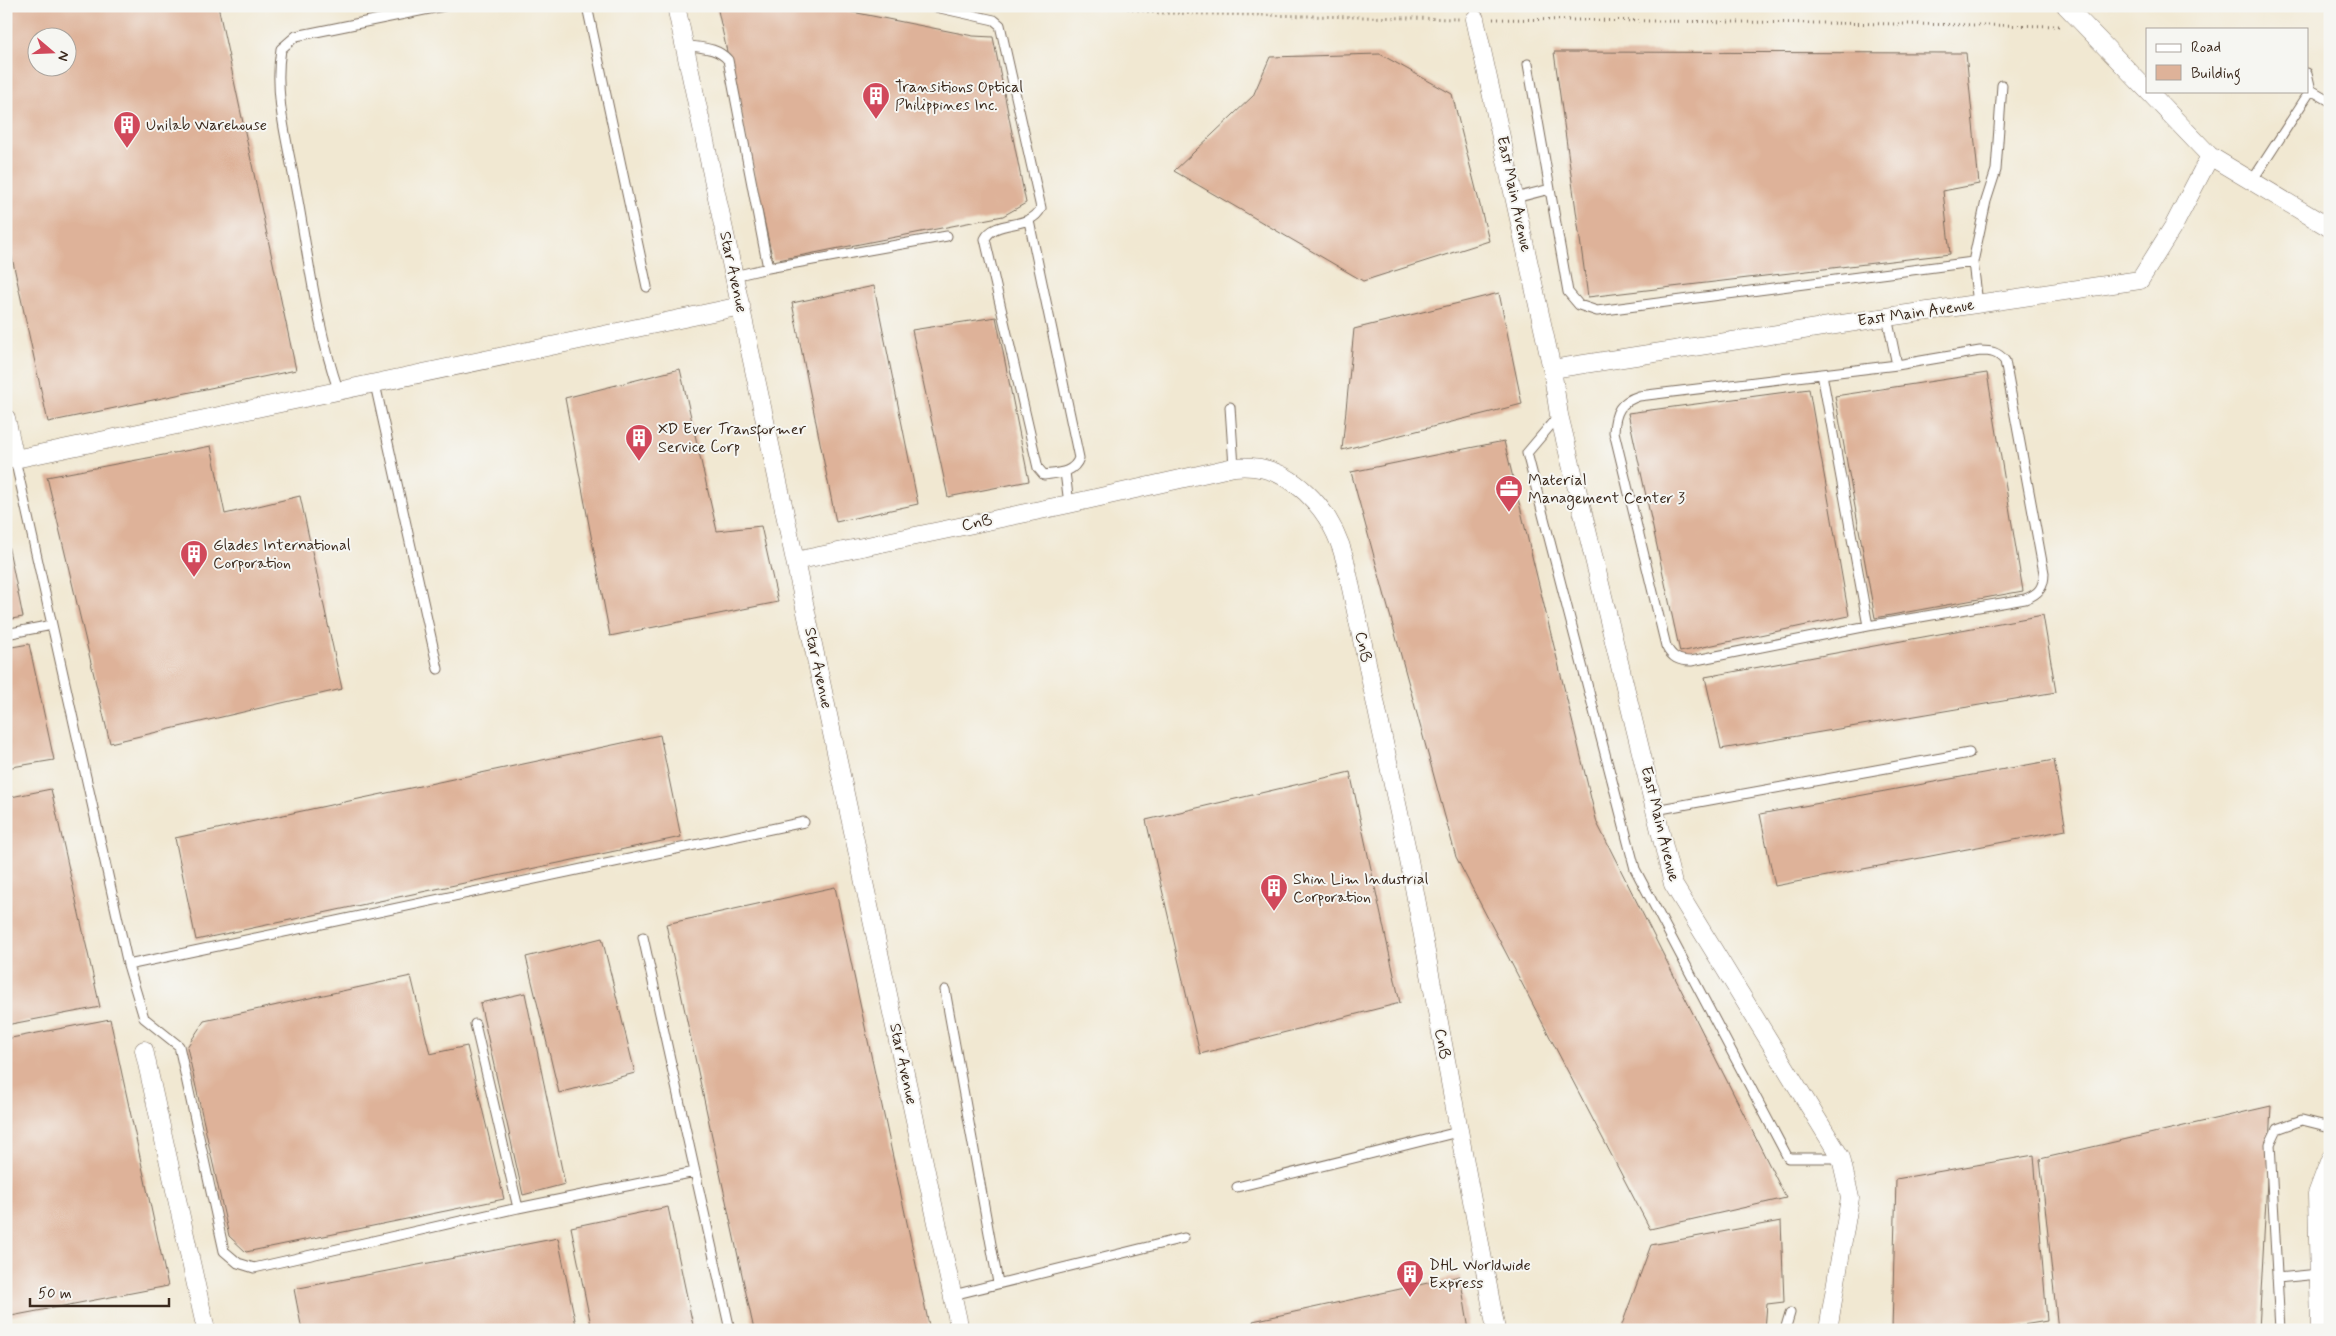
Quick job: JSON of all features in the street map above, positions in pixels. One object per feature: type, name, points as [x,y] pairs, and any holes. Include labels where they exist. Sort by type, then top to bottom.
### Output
[{"type":"street","name":"Star Avenue","points":[[676,6],[960,1330]]},
{"type":"street","points":[[2066,6],[2146,89]]},
{"type":"street","name":"East Main Avenue","points":[[1475,19],[1552,369],[1559,415],[1673,884],[1841,1158],[1850,1198],[1828,1330]]},
{"type":"street","points":[[2149,92],[2210,156],[2330,228]]},
{"type":"street","name":"East Main Avenue","points":[[1552,369],[2140,280],[2174,227],[2210,156]]},
{"type":"street","points":[[6,418],[11,460],[740,306]]},
{"type":"street","name":"CnB","points":[[795,561],[1069,504],[1234,467],[1259,467],[1276,473],[1296,484],[1320,507],[1333,527],[1342,549],[1408,855],[1496,1330]]},
{"type":"street","points":[[144,1050],[206,1330]]},
{"type":"street","points":[[2320,1330],[2317,1194],[2330,1159]]},
{"type":"lane","points":[[339,392],[322,330],[282,107],[278,68],[281,49],[296,36],[444,6]]},
{"type":"lane","points":[[587,6],[647,287]]},
{"type":"lane","points":[[931,6],[994,20],[1000,25],[1041,208],[1037,216],[1029,221],[991,231],[985,239],[1038,468],[1044,475],[1065,472],[1077,464],[1079,458],[1029,221]]},
{"type":"lane","points":[[684,45],[716,50],[722,53],[728,60],[768,268]]},
{"type":"lane","points":[[1528,64],[1568,292],[1579,305],[1597,310],[1973,262]]},
{"type":"lane","points":[[2308,76],[2312,90],[2330,101]]},
{"type":"lane","points":[[1978,304],[1973,262],[1986,201],[1996,170],[2002,85]]},
{"type":"lane","points":[[2252,182],[2312,90]]},
{"type":"lane","points":[[1515,198],[1550,189]]},
{"type":"lane","points":[[734,276],[768,268],[947,236]]},
{"type":"lane","points":[[1887,317],[1897,365]]},
{"type":"lane","points":[[1980,351],[1991,351],[2000,355],[2005,361],[2044,572],[2044,582],[2041,590],[2034,596],[2025,599],[1868,626],[1691,661],[1676,659],[1670,654],[1666,646],[1614,432],[1614,421],[1619,407],[1629,399],[1639,396],[1822,374],[1897,365],[1980,351]]},
{"type":"lane","points":[[1822,374],[1868,626]]},
{"type":"lane","points":[[375,384],[438,669]]},
{"type":"lane","points":[[1230,407],[1234,467]]},
{"type":"lane","points":[[1559,415],[1528,453],[1635,870],[1788,1158],[1841,1158]]},
{"type":"lane","points":[[11,460],[52,625],[128,965],[144,1018],[179,1046],[224,1250],[238,1263],[254,1268],[518,1208],[695,1172]]},
{"type":"lane","points":[[1065,472],[1069,504]]},
{"type":"lane","points":[[6,634],[52,625]]},
{"type":"lane","points":[[1656,810],[1969,753]]},
{"type":"lane","points":[[128,965],[804,822]]},
{"type":"lane","points":[[643,936],[730,1330]]},
{"type":"lane","points":[[945,990],[998,1283]]},
{"type":"lane","points":[[475,1024],[518,1208]]},
{"type":"lane","points":[[2280,1330],[2270,1144],[2277,1129],[2302,1120],[2330,1127]]},
{"type":"lane","points":[[1237,1187],[1458,1132]]},
{"type":"lane","points":[[953,1295],[1184,1238]]},
{"type":"lane","points":[[2277,1278],[2318,1274]]},
{"type":"lane","points":[[1785,1330],[1790,1313]]},
{"type":"path","points":[[1113,6],[1158,13],[2086,27]]},
{"type":"building","name":"Unilab Warehouse","points":[[6,6],[218,6],[296,370],[48,422],[6,230]]},
{"type":"building","name":"Transitions Optical Philippines Inc.","points":[[717,6],[822,6],[973,36],[993,37],[1026,203],[1003,216],[773,261]]},
{"type":"building","points":[[1554,52],[1966,53],[1979,184],[1943,191],[1950,254],[1588,297]]},
{"type":"building","points":[[1380,54],[1452,94],[1489,241],[1363,281],[1174,171],[1253,96],[1270,57]]},
{"type":"building","points":[[874,286],[918,504],[836,522],[792,303]]},
{"type":"building","points":[[1499,293],[1522,404],[1342,450],[1354,329]]},
{"type":"building","points":[[996,317],[1029,481],[948,497],[912,330]]},
{"type":"building","name":"XD Ever Transformer Service Corp","points":[[680,369],[717,531],[761,526],[778,602],[610,636],[565,398]]},
{"type":"building","points":[[1987,373],[2023,591],[1875,618],[1835,396]]},
{"type":"building","points":[[1809,389],[1849,616],[1680,652],[1628,413]]},
{"type":"building","points":[[1504,441],[1597,823],[1786,1198],[1650,1229],[1456,857],[1351,472]]},
{"type":"building","name":"Glades International Corporation","points":[[211,446],[225,514],[300,496],[342,689],[110,743],[47,477]]},
{"type":"building","points":[[6,535],[23,617],[6,620]]},
{"type":"building","points":[[2043,615],[2056,692],[1721,749],[1705,677]]},
{"type":"building","points":[[29,644],[54,760],[6,768],[6,648]]},
{"type":"building","points":[[660,735],[681,837],[196,940],[175,838]]},
{"type":"building","points":[[2054,760],[2066,830],[1775,886],[1760,814]]},
{"type":"building","name":"Shin Lim Industrial Corporation","points":[[1350,772],[1400,1003],[1200,1054],[1146,820]]},
{"type":"building","points":[[51,789],[100,1007],[6,1025],[6,798]]},
{"type":"building","points":[[835,887],[930,1330],[754,1330],[666,924]]},
{"type":"building","points":[[602,938],[635,1073],[559,1093],[526,957]]},
{"type":"building","points":[[411,976],[430,1054],[467,1046],[504,1199],[246,1252],[229,1236],[187,1047],[204,1021]]},
{"type":"building","points":[[525,993],[565,1184],[523,1195],[480,1003]]},
{"type":"building","points":[[110,1019],[168,1286],[6,1317],[6,1039]]},
{"type":"building","points":[[2271,1106],[2259,1330],[2058,1330],[2040,1159]]},
{"type":"building","points":[[2034,1155],[2047,1321],[1993,1330],[1892,1330],[1896,1179]]},
{"type":"building","points":[[668,1207],[694,1330],[592,1330],[571,1227]]},
{"type":"building","points":[[1781,1221],[1784,1302],[1767,1304],[1765,1330],[1620,1330],[1651,1245]]},
{"type":"building","points":[[558,1238],[577,1330],[302,1330],[294,1289]]},
{"type":"building","name":"DHL Worldwide Express","points":[[1460,1276],[1469,1330],[1255,1330],[1253,1321]]},
{"type":"place","name":"Transitions Optical Philippines Inc.","points":[[876,120]]},
{"type":"place","name":"Unilab Warehouse","points":[[127,149]]},
{"type":"place","name":"XD Ever Transformer Service Corp","points":[[639,462]]},
{"type":"place","name":"Material Management Center 3","points":[[1509,513]]},
{"type":"place","name":"Glades International Corporation","points":[[194,578]]},
{"type":"place","name":"Shin Lim Industrial Corporation","points":[[1274,912]]},
{"type":"place","name":"DHL Worldwide Express","points":[[1410,1298]]}]
